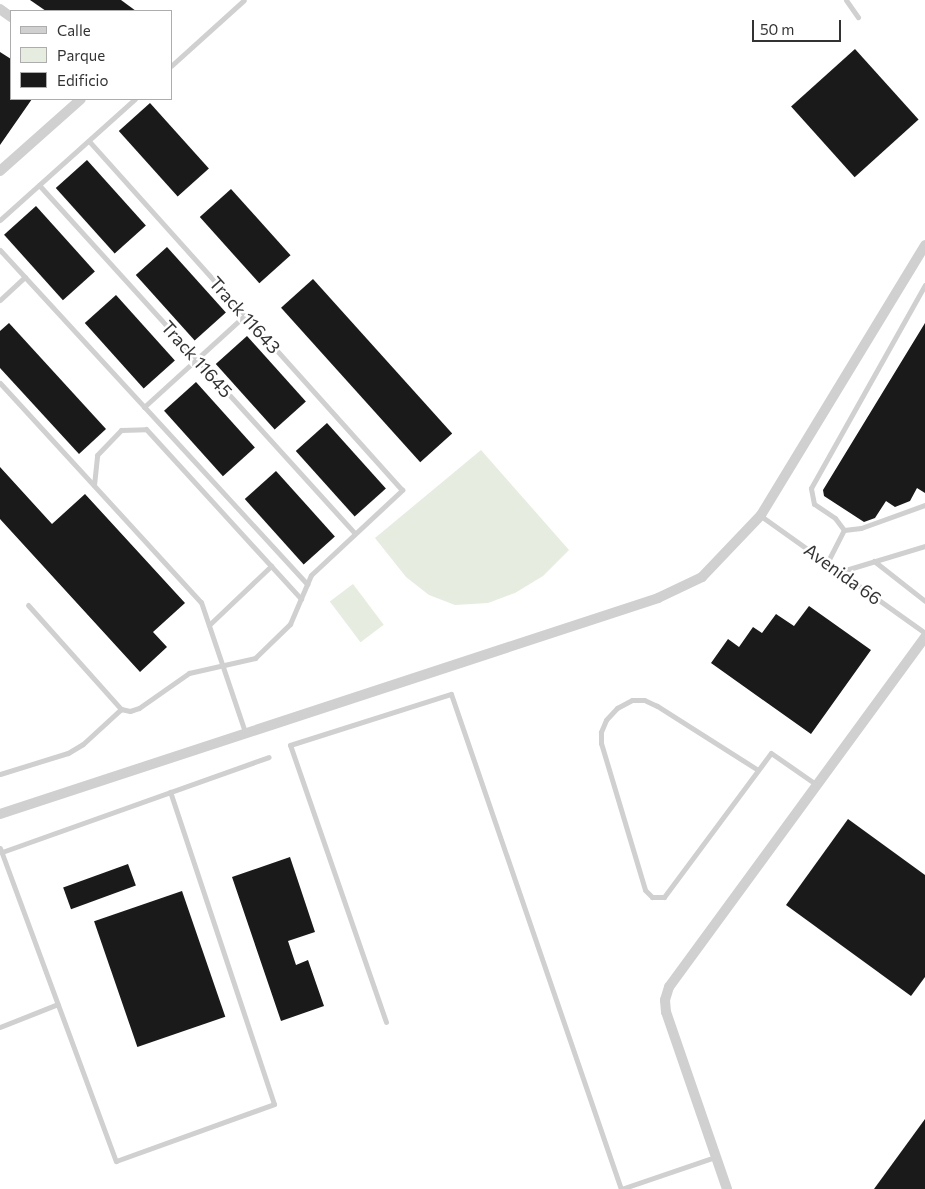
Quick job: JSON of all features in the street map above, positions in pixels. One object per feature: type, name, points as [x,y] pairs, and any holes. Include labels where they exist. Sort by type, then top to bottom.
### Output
[{"type":"street","points":[[0,171],[80,100]]},
{"type":"street","points":[[0,814],[658,598],[702,576],[761,515],[925,245]]},
{"type":"street","points":[[727,1189],[666,1012],[665,1000],[669,987],[925,635]]},
{"type":"lane","points":[[172,65],[244,0]]},
{"type":"lane","points":[[846,0],[858,17]]},
{"type":"lane","points":[[0,220],[134,100]]},
{"type":"lane","name":"Track 11643","points":[[89,141],[402,490],[354,533]]},
{"type":"lane","name":"Track 11645","points":[[39,185],[354,533]]},
{"type":"lane","points":[[0,250],[307,584]]},
{"type":"lane","points":[[0,300],[25,277]]},
{"type":"lane","points":[[844,530],[835,518],[814,504],[811,488],[925,285]]},
{"type":"lane","points":[[144,407],[245,315]]},
{"type":"lane","points":[[0,383],[201,602],[245,732]]},
{"type":"lane","points":[[94,485],[97,455],[121,430],[146,429],[301,599]]},
{"type":"lane","points":[[844,530],[861,528],[925,505]]},
{"type":"lane","name":"Avenida 66","points":[[761,515],[925,635]]},
{"type":"lane","points":[[827,563],[844,530]]},
{"type":"lane","points":[[28,606],[121,709],[130,711],[139,708],[189,673],[255,658],[290,624],[311,575],[354,533]]},
{"type":"lane","points":[[839,572],[925,546]]},
{"type":"lane","points":[[874,561],[925,601]]},
{"type":"lane","points":[[208,625],[271,566]]},
{"type":"lane","points":[[386,1022],[290,745],[451,694],[621,1189],[716,1156]]},
{"type":"lane","points":[[758,770],[657,706],[644,700],[632,700],[617,708],[606,720],[601,732],[601,743],[646,890],[652,897],[664,897],[771,753],[817,785]]},
{"type":"lane","points":[[0,774],[68,753],[83,744],[121,709]]},
{"type":"lane","points":[[170,792],[274,1104],[116,1161],[1,850],[269,757]]},
{"type":"lane","points":[[0,1027],[58,1004]]},
{"type":"green space","points":[[481,450],[569,550],[543,576],[515,593],[488,603],[455,605],[429,595],[406,577],[375,538]]},
{"type":"green space","points":[[353,584],[384,625],[361,642],[330,601]]},
{"type":"building","points":[[30,0],[121,0],[135,10],[45,10]]},
{"type":"building","points":[[855,49],[919,120],[855,177],[791,107]]},
{"type":"building","points":[[0,52],[10,58],[10,100],[31,100],[0,145]]},
{"type":"building","points":[[150,103],[209,168],[178,197],[119,131]]},
{"type":"building","points":[[87,160],[146,225],[115,254],[56,188]]},
{"type":"building","points":[[231,189],[291,255],[259,283],[200,217]]},
{"type":"building","points":[[36,206],[95,271],[63,300],[4,235]]},
{"type":"building","points":[[167,247],[226,312],[195,341],[136,275]]},
{"type":"building","points":[[313,279],[452,434],[420,462],[281,308]]},
{"type":"building","points":[[116,295],[175,360],[144,389],[85,323]]},
{"type":"building","points":[[9,323],[106,429],[79,454],[0,368],[0,331]]},
{"type":"building","points":[[925,323],[925,493],[917,488],[910,501],[895,507],[886,501],[875,518],[864,522],[824,496],[823,490]]},
{"type":"building","points":[[247,336],[306,401],[275,430],[216,364]]},
{"type":"building","points":[[196,382],[255,447],[223,476],[164,411]]},
{"type":"building","points":[[327,423],[386,488],[355,517],[296,451]]},
{"type":"building","points":[[0,467],[52,524],[85,494],[185,603],[153,632],[167,647],[140,672],[0,519]]},
{"type":"building","points":[[276,471],[335,536],[304,565],[245,499]]},
{"type":"building","points":[[809,606],[871,650],[811,734],[711,663],[728,639],[739,647],[753,627],[762,633],[776,614],[794,626]]},
{"type":"building","points":[[848,819],[925,875],[925,977],[911,996],[786,905]]},
{"type":"building","points":[[290,857],[315,932],[288,941],[296,965],[308,960],[324,1006],[281,1021],[232,877]]},
{"type":"building","points":[[128,864],[136,886],[71,909],[63,888]]},
{"type":"building","points":[[182,891],[225,1017],[137,1047],[94,921]]},
{"type":"building","points":[[925,1119],[925,1189],[874,1189]]}]
